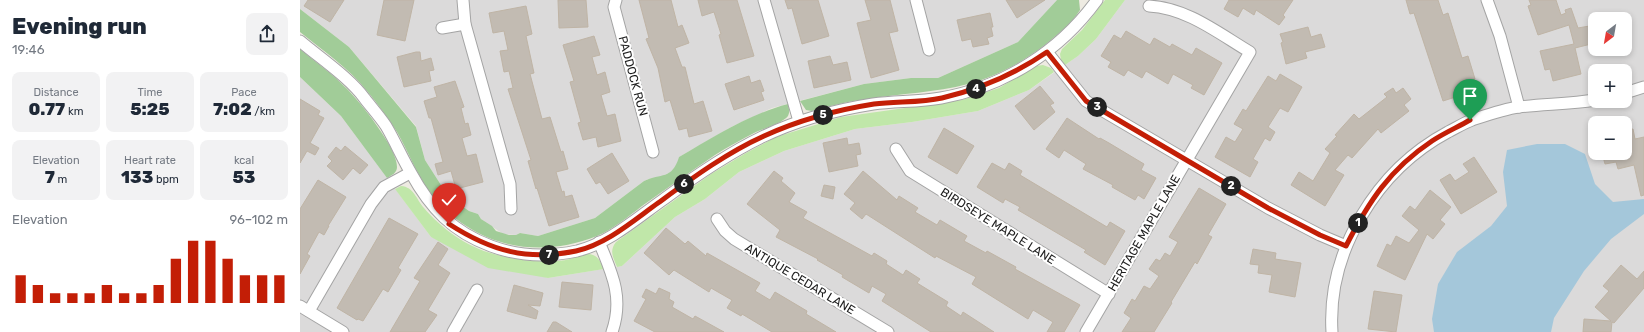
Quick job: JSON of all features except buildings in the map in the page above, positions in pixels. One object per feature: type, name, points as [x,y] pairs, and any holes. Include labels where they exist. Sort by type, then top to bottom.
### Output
[{"type":"street","points":[[463,0],[466,24],[510,184],[511,209]]},
{"type":"street","name":"PADDOCK RUN","points":[[616,0],[614,7],[653,152]]},
{"type":"street","points":[[764,0],[799,121]]},
{"type":"street","points":[[916,0],[929,50]]},
{"type":"street","points":[[1487,0],[1500,36],[1519,107]]},
{"type":"street","points":[[300,42],[335,70],[363,96],[386,127],[410,173],[430,204],[449,224],[470,237],[492,247],[519,254],[548,255],[578,250],[599,242],[616,233],[683,185],[724,158],[762,137],[799,121],[874,104],[940,98],[973,90],[1027,65],[1047,52],[1064,38],[1095,1]]},
{"type":"street","name":"HERITAGE MAPLE LANE","points":[[1086,332],[1250,52],[1196,20],[1179,12],[1162,7],[1149,6]]},
{"type":"street","points":[[442,28],[466,24]]},
{"type":"street","points":[[1047,52],[1086,101],[1275,212],[1320,235],[1346,246]]},
{"type":"street","points":[[1632,91],[1644,87]]},
{"type":"street","points":[[1332,332],[1331,321],[1335,287],[1346,246],[1372,200],[1384,183],[1407,160],[1433,140],[1470,120],[1519,107],[1570,104],[1588,101]]},
{"type":"street","name":"BIRDSEYE MAPLE LANE","points":[[896,149],[910,171],[1109,294]]},
{"type":"street","points":[[343,332],[304,309],[371,204],[384,187],[410,173]]},
{"type":"street","name":"ANTIQUE CEDAR LANE","points":[[717,219],[725,231],[734,239],[888,332]]},
{"type":"street","points":[[599,242],[616,285],[618,303],[612,332]]},
{"type":"street","points":[[453,332],[477,290]]},
{"type":"shaded area","points":[[300,0],[1057,0],[1018,42],[938,78],[911,78],[864,84],[772,108],[733,126],[679,157],[677,164],[672,171],[660,178],[651,178],[644,181],[595,218],[538,236],[520,233],[516,235],[503,234],[481,219],[478,214],[469,211],[448,196],[425,160],[416,126],[349,47],[300,9]]},
{"type":"shaded area","points":[[1125,0],[1644,0],[1644,332],[300,332],[300,77],[341,116],[431,237],[548,278],[622,266],[675,217],[705,199],[739,172],[784,151],[855,129],[912,122],[978,111],[1029,90],[1078,56],[1096,39]]},
{"type":"green space","points":[[1057,0],[1079,0],[1080,10],[1064,28],[1037,51],[1019,63],[989,77],[956,87],[854,101],[812,111],[806,110],[800,101],[864,84],[911,78],[938,78],[1018,42]]},
{"type":"green space","points":[[1105,0],[1125,0],[1096,39],[1078,56],[1065,65],[1061,60],[1060,54],[1062,49],[1082,30]]},
{"type":"green space","points":[[300,9],[349,47],[416,127],[425,160],[448,196],[469,211],[478,214],[481,219],[492,226],[496,231],[509,235],[516,235],[520,233],[538,236],[595,218],[644,181],[669,173],[673,169],[679,157],[732,127],[759,114],[788,104],[789,113],[788,116],[782,121],[754,133],[720,152],[609,230],[597,236],[573,243],[550,247],[527,247],[505,243],[484,236],[464,224],[445,209],[429,191],[420,177],[397,132],[371,96],[344,67],[300,32]]},
{"type":"green space","points":[[300,49],[340,82],[359,102],[377,125],[396,159],[397,169],[392,175],[387,178],[341,116],[300,77]]},
{"type":"green space","points":[[1043,65],[1051,68],[1054,72],[1029,90],[978,111],[912,122],[855,129],[784,151],[739,172],[705,199],[675,217],[622,266],[617,267],[612,251],[616,242],[711,174],[776,137],[841,117],[962,100],[999,88],[1035,66]]},
{"type":"green space","points":[[401,186],[412,191],[431,216],[447,230],[474,247],[494,254],[521,260],[534,261],[562,261],[584,254],[590,254],[595,256],[601,262],[604,269],[548,278],[488,268],[431,237],[395,189]]},
{"type":"water","points":[[1537,144],[1565,144],[1585,154],[1595,184],[1613,202],[1644,199],[1644,214],[1611,239],[1584,271],[1554,318],[1551,332],[1434,332],[1432,319],[1438,284],[1457,252],[1491,226],[1507,206],[1503,172],[1507,150]]},
{"type":"route","points":[[449,224],[470,237],[492,247],[519,254],[548,255],[578,250],[599,242],[616,233],[683,185],[724,158],[762,137],[799,121],[874,104],[940,98],[973,90],[1027,65],[1047,52],[1086,101],[1293,222],[1346,246],[1359,220],[1384,183],[1407,160],[1433,140],[1470,120]]}]
